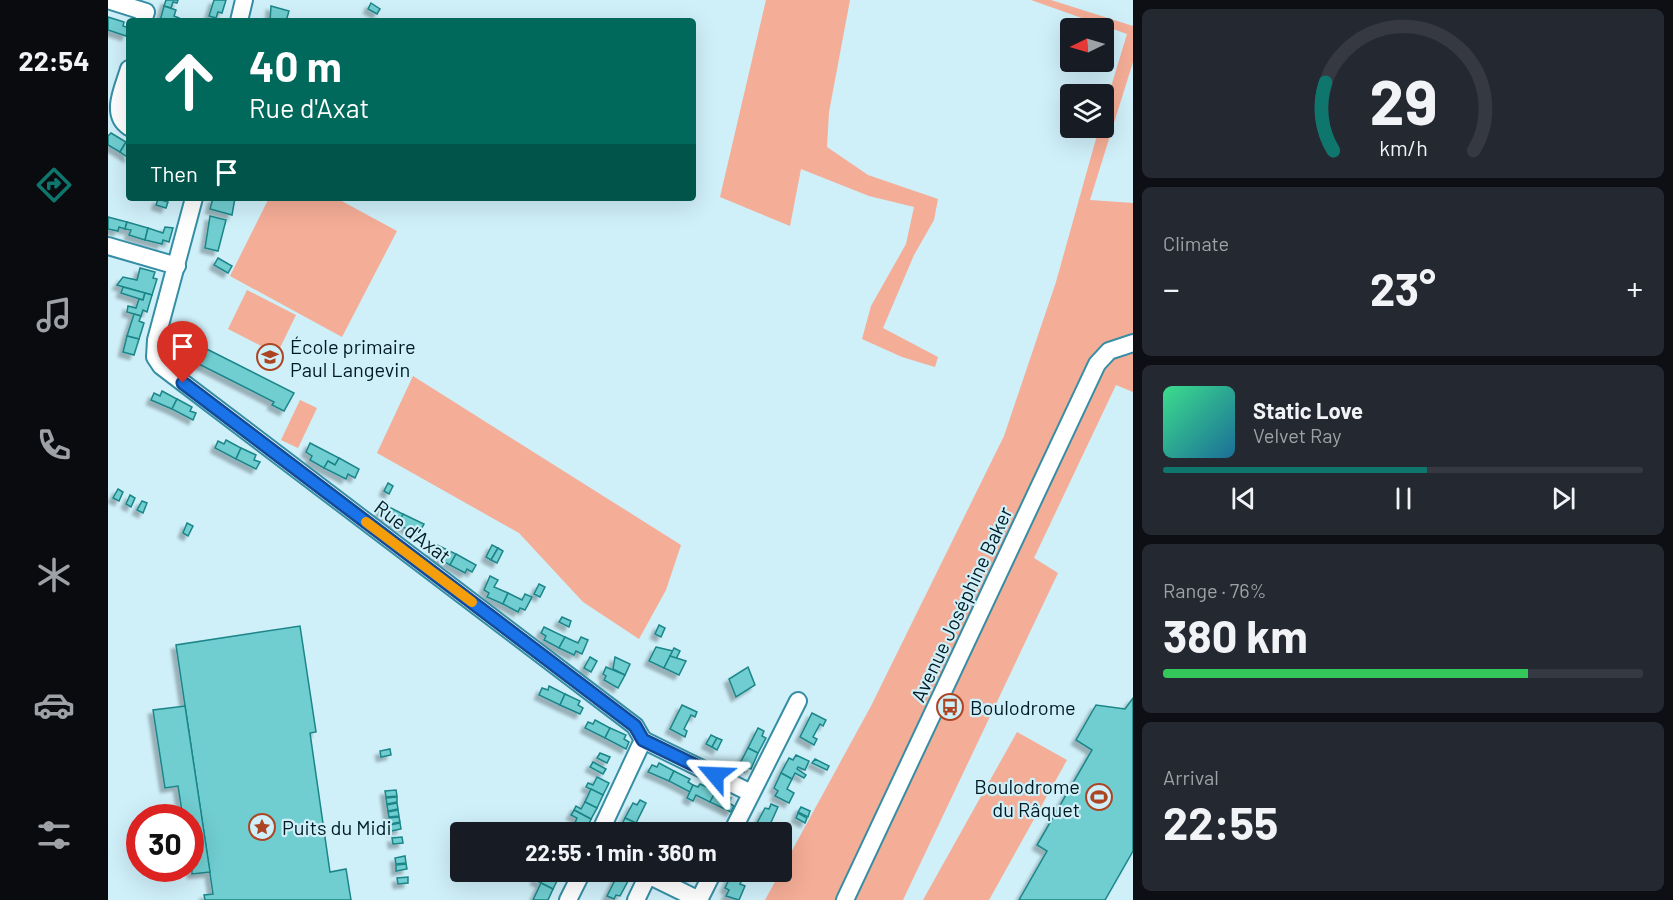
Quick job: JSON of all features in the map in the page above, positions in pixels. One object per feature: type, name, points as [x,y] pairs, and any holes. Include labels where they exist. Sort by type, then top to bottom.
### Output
[{"type":"street","points":[[108,0],[146,12],[144,18]]},
{"type":"street","points":[[240,18],[244,0]]},
{"type":"street","points":[[126,81],[118,113],[126,125]]},
{"type":"street","points":[[108,246],[177,266],[193,201]]},
{"type":"street","name":"Rue d'Axat","points":[[177,266],[156,340],[155,357],[164,369],[635,726],[643,740]]},
{"type":"street","name":"Avenue Joséphine Baker","points":[[845,900],[1097,364],[1109,351],[1133,343]]},
{"type":"street","points":[[737,822],[798,701]]},
{"type":"street","points":[[605,822],[643,740],[751,793]]},
{"type":"street","points":[[567,900],[577,882]]},
{"type":"street","points":[[636,900],[645,882]]},
{"type":"street","points":[[662,882],[699,900],[708,882]]},
{"type":"shaded area","points":[[766,0],[850,0],[829,112],[827,147],[868,175],[938,199],[934,220],[914,255],[883,328],[938,357],[935,367],[902,357],[862,339],[871,306],[906,244],[914,207],[869,196],[801,169],[790,226],[720,197]]},
{"type":"shaded area","points":[[1031,0],[1051,0],[1108,18],[1082,18]]},
{"type":"shaded area","points":[[1114,20],[1133,26],[1133,62],[1114,123],[1114,84],[1112,84],[1127,34],[1114,29]]},
{"type":"shaded area","points":[[1096,138],[1109,138],[1090,200],[1133,203],[1133,392],[1116,385],[1034,558],[1058,573],[903,900],[765,900],[775,882],[792,882],[792,851],[871,706],[1004,436],[1056,282]]},
{"type":"shaded area","points":[[268,201],[342,201],[397,231],[342,337],[230,276]]},
{"type":"shaded area","points":[[247,290],[296,315],[277,354],[228,329]]},
{"type":"shaded area","points":[[413,376],[681,545],[666,590],[639,639],[583,602],[519,533],[377,453]]},
{"type":"shaded area","points":[[300,400],[317,408],[298,448],[281,440]]},
{"type":"shaded area","points":[[1017,732],[1067,760],[989,900],[923,900]]},
{"type":"building","points":[[166,0],[178,0],[177,3],[173,2],[171,8],[164,6]]},
{"type":"building","points":[[214,0],[226,0],[222,13],[218,12],[216,18],[209,16]]},
{"type":"building","points":[[371,3],[380,9],[377,14],[368,9]]},
{"type":"building","points":[[164,6],[176,10],[174,16],[179,18],[161,18]]},
{"type":"building","points":[[271,6],[289,11],[287,18],[270,18]]},
{"type":"building","points":[[108,17],[124,22],[126,36],[108,30]]},
{"type":"building","points":[[111,133],[126,142],[120,152],[108,145],[108,136]]},
{"type":"building","points":[[126,142],[126,156],[120,152]]},
{"type":"building","points":[[157,201],[168,202],[166,208],[156,205]]},
{"type":"building","points":[[212,201],[234,201],[232,215],[210,209]]},
{"type":"building","points":[[210,216],[226,220],[218,251],[205,248]]},
{"type":"building","points":[[108,217],[127,222],[125,229],[119,227],[118,231],[108,229]]},
{"type":"building","points":[[127,222],[148,228],[145,240],[129,235],[131,230],[125,229]]},
{"type":"building","points":[[165,227],[173,228],[169,242],[163,240],[162,244],[145,240],[148,228],[163,233]]},
{"type":"building","points":[[218,258],[232,266],[228,273],[214,265]]},
{"type":"building","points":[[140,268],[155,272],[153,278],[157,279],[152,295],[117,285],[123,277],[137,280]]},
{"type":"building","points":[[123,287],[145,293],[143,300],[121,293]]},
{"type":"building","points":[[145,293],[152,295],[147,312],[143,310],[141,316],[127,312],[128,306],[136,308],[139,299],[143,300]]},
{"type":"building","points":[[134,314],[141,316],[139,321],[144,323],[139,339],[127,336]]},
{"type":"building","points":[[177,334],[294,393],[284,411],[272,405],[274,402],[181,355],[179,358],[168,352]]},
{"type":"building","points":[[127,336],[139,339],[134,355],[123,352]]},
{"type":"building","points":[[162,391],[177,399],[172,409],[151,400],[154,393],[160,396]]},
{"type":"building","points":[[177,399],[192,407],[190,411],[196,413],[193,420],[172,409]]},
{"type":"building","points":[[226,440],[241,448],[236,459],[215,448],[218,441],[224,444]]},
{"type":"building","points":[[310,443],[339,458],[335,465],[328,461],[324,468],[310,460],[312,456],[306,452]]},
{"type":"building","points":[[241,448],[256,455],[254,460],[260,462],[256,469],[236,459]]},
{"type":"building","points":[[339,458],[359,469],[355,478],[348,474],[346,479],[324,468],[328,461],[335,465]]},
{"type":"building","points":[[388,483],[393,486],[389,494],[384,491]]},
{"type":"building","points":[[118,489],[123,492],[119,501],[113,498]]},
{"type":"building","points":[[130,495],[135,498],[131,507],[126,504]]},
{"type":"building","points":[[142,501],[147,503],[143,513],[137,510]]},
{"type":"building","points":[[383,504],[403,514],[398,525],[383,517],[384,514],[379,511]]},
{"type":"building","points":[[403,514],[424,524],[420,531],[415,529],[414,532],[398,525]]},
{"type":"building","points":[[187,523],[193,526],[188,536],[183,533]]},
{"type":"building","points":[[435,544],[456,554],[450,565],[435,557],[437,553],[432,551]]},
{"type":"building","points":[[492,545],[498,548],[491,560],[486,557]]},
{"type":"building","points":[[498,548],[503,551],[497,563],[491,560]]},
{"type":"building","points":[[456,554],[476,565],[472,572],[467,569],[465,573],[450,565]]},
{"type":"building","points":[[490,576],[498,580],[494,587],[508,593],[503,604],[487,597],[489,593],[484,590]]},
{"type":"building","points":[[539,584],[545,587],[540,597],[534,594]]},
{"type":"building","points":[[508,593],[522,600],[525,594],[532,597],[525,610],[520,608],[518,612],[503,604]]},
{"type":"building","points":[[562,617],[571,621],[569,627],[559,622]]},
{"type":"building","points":[[659,625],[665,628],[661,637],[655,634]]},
{"type":"building","points":[[300,626],[316,732],[310,733],[330,872],[346,869],[351,900],[205,900],[204,895],[213,894],[204,833],[204,804],[200,804],[176,645]]},
{"type":"building","points":[[544,627],[565,637],[559,648],[544,640],[546,636],[541,633]]},
{"type":"building","points":[[565,637],[578,643],[581,637],[588,640],[582,654],[576,651],[574,655],[559,648]]},
{"type":"building","points":[[656,647],[673,651],[664,668],[649,661]]},
{"type":"building","points":[[674,648],[680,651],[676,659],[670,656]]},
{"type":"building","points":[[670,656],[686,661],[679,675],[664,668]]},
{"type":"building","points":[[590,657],[597,661],[591,672],[584,668]]},
{"type":"building","points":[[615,657],[630,664],[625,675],[613,669]]},
{"type":"building","points":[[606,667],[625,675],[618,688],[604,680],[606,676],[603,674]]},
{"type":"building","points":[[748,667],[755,685],[736,697],[729,679]]},
{"type":"building","points":[[549,686],[565,694],[560,705],[539,695],[542,688],[548,690]]},
{"type":"building","points":[[565,694],[580,701],[578,705],[583,708],[580,714],[560,705]]},
{"type":"building","name":"Boulodrome du Râquet","points":[[1133,698],[1133,851],[1105,900],[1019,900],[1047,851],[1037,845],[1092,750],[1076,740],[1096,705],[1125,709]]},
{"type":"building","points":[[682,705],[697,712],[695,717],[691,715],[684,729],[687,731],[685,737],[670,729]]},
{"type":"building","points":[[185,706],[200,804],[181,804],[178,786],[165,788],[153,710]]},
{"type":"building","points":[[812,713],[826,720],[823,726],[820,724],[813,737],[817,739],[814,745],[800,737]]},
{"type":"building","points":[[595,720],[610,728],[605,738],[585,728],[588,722],[593,724]]},
{"type":"building","points":[[610,728],[626,735],[624,739],[629,742],[626,749],[605,738]]},
{"type":"building","points":[[758,728],[764,731],[762,736],[766,738],[758,753],[748,748]]},
{"type":"building","points":[[711,735],[717,738],[712,747],[706,744]]},
{"type":"building","points":[[717,738],[722,740],[717,750],[712,747]]},
{"type":"building","points":[[748,748],[758,753],[751,769],[746,767],[744,772],[737,769]]},
{"type":"building","points":[[390,749],[391,755],[381,757],[380,751]]},
{"type":"building","points":[[600,753],[610,757],[607,763],[597,758]]},
{"type":"building","points":[[796,755],[809,761],[805,770],[798,767],[797,769],[806,775],[804,778],[795,773],[792,779],[781,773],[789,758],[793,760]]},
{"type":"building","points":[[815,759],[829,766],[827,770],[812,763]]},
{"type":"building","points":[[593,762],[606,769],[603,774],[590,767]]},
{"type":"building","points":[[659,763],[674,771],[669,781],[648,772],[652,765],[657,767]]},
{"type":"building","points":[[674,771],[690,779],[688,782],[693,785],[690,792],[669,781]]},
{"type":"building","points":[[781,773],[792,779],[787,789],[794,793],[789,803],[775,796],[778,791],[774,788]]},
{"type":"building","points":[[597,777],[609,783],[603,795],[586,787],[588,783],[593,785]]},
{"type":"building","points":[[700,784],[716,791],[710,802],[696,795],[693,801],[687,798],[693,785],[698,787]]},
{"type":"building","points":[[591,789],[603,795],[597,808],[585,802]]},
{"type":"building","points":[[396,790],[397,796],[386,797],[385,791]]},
{"type":"building","points":[[716,791],[731,798],[729,803],[734,806],[731,812],[710,802]]},
{"type":"building","points":[[397,797],[397,802],[387,804],[386,798]]},
{"type":"building","points":[[640,800],[646,803],[636,822],[625,818],[633,803],[637,805]]},
{"type":"building","points":[[585,802],[597,808],[591,819],[574,810],[576,806],[581,809]]},
{"type":"building","points":[[397,803],[398,809],[388,811],[387,805]]},
{"type":"building","points":[[771,804],[778,807],[771,822],[758,822],[765,808],[769,809]]},
{"type":"building","points":[[801,807],[810,811],[808,817],[798,812]]},
{"type":"building","points":[[398,810],[399,816],[389,817],[388,812]]},
{"type":"building","points":[[574,810],[591,819],[590,822],[575,822],[577,818],[571,815]]},
{"type":"building","points":[[798,813],[807,818],[805,823],[796,818]]},
{"type":"building","points":[[399,817],[400,822],[390,824],[389,818]]},
{"type":"building","points":[[400,823],[401,829],[391,831],[390,825]]},
{"type":"building","points":[[204,832],[210,872],[204,873]]},
{"type":"building","points":[[402,837],[403,843],[393,844],[392,838]]},
{"type":"building","points":[[405,856],[406,863],[396,864],[395,858]]},
{"type":"building","points":[[406,864],[407,869],[396,871],[396,865]]},
{"type":"building","points":[[408,877],[408,883],[398,884],[397,878]]},
{"type":"building","points":[[539,882],[556,882],[553,889]]},
{"type":"building","points":[[614,882],[627,882],[620,896],[616,895],[614,899],[607,896]]},
{"type":"building","points":[[728,882],[741,882],[740,884],[745,886],[739,900],[726,896],[729,890],[725,888]]},
{"type":"building","points":[[541,883],[553,889],[548,900],[533,900]]},
{"type":"slow traffic","points":[[366,522],[472,602]]},
{"type":"place","name":"École primaire Paul Langevin","points":[[270,357]]},
{"type":"place","name":"Boulodrome","points":[[950,707]]},
{"type":"place","name":"Boulodrome du Râquet","points":[[1099,797]]},
{"type":"place","name":"Puits du Midi","points":[[262,827]]},
{"type":"route","points":[[183,383],[635,726],[643,740],[715,775]]}]
